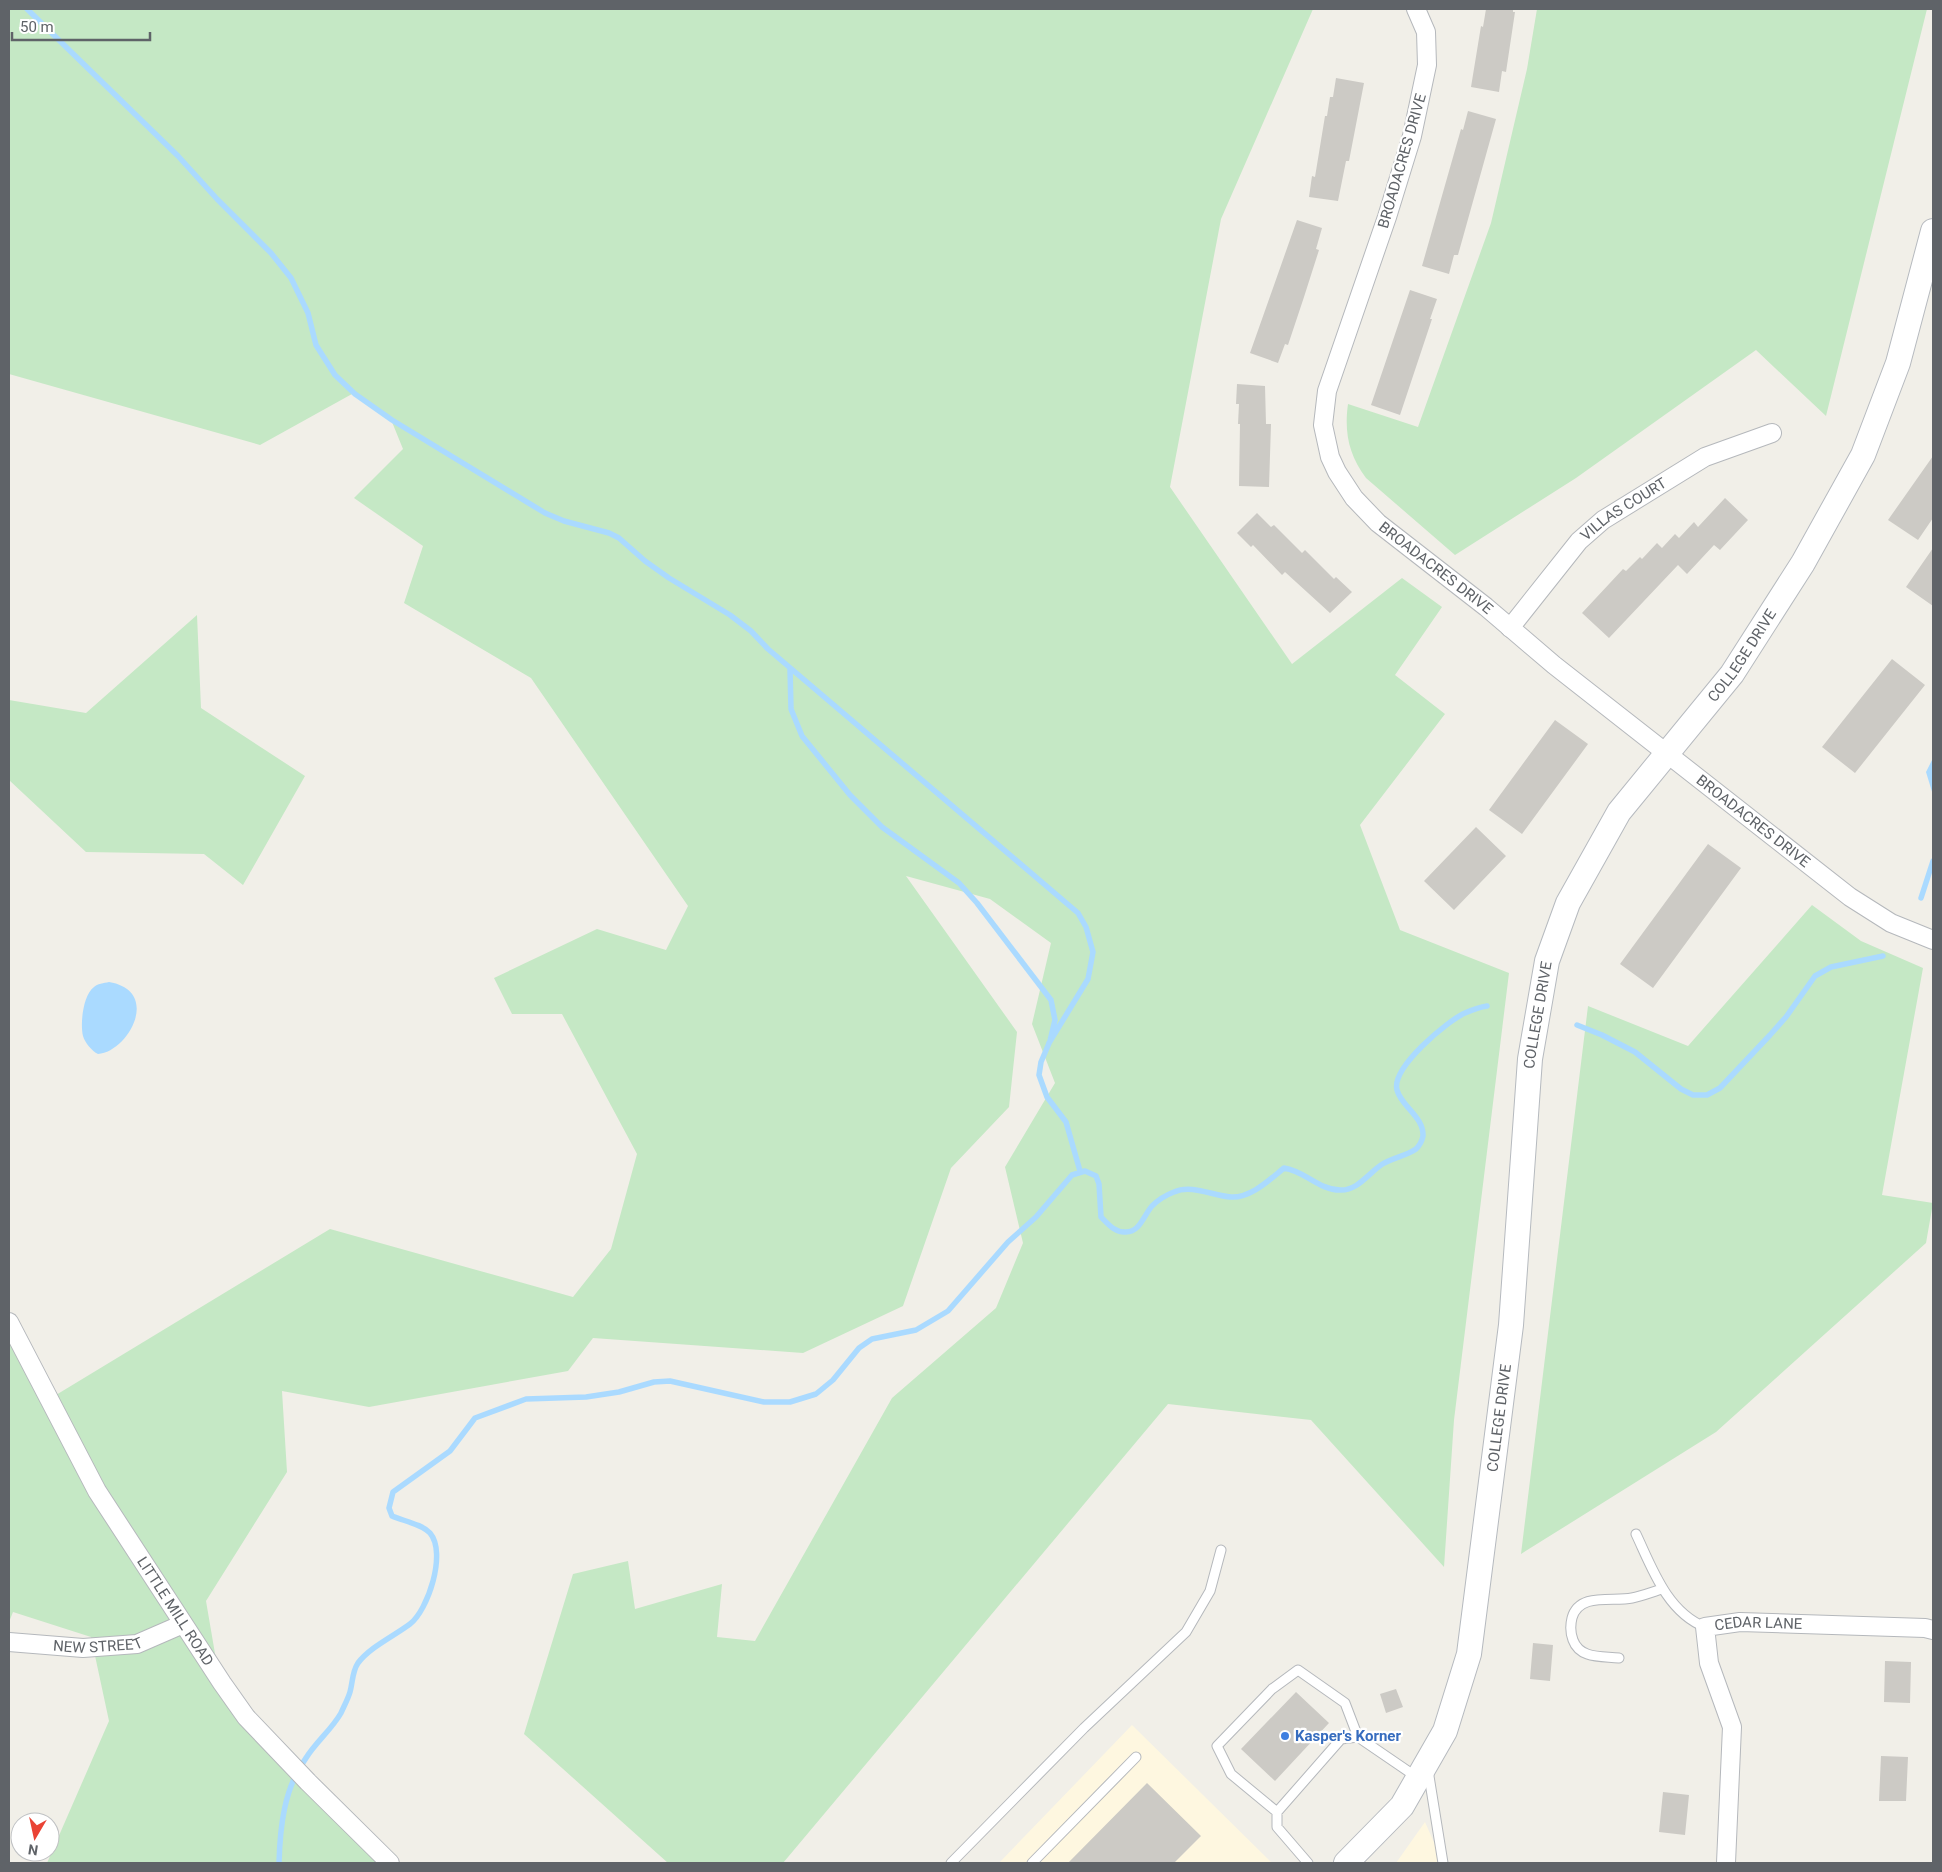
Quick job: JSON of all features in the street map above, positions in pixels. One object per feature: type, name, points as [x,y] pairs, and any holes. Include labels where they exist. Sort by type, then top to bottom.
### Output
[{"type":"main road","name":"COLLEGE DRIVE","points":[[1346,1863],[1402,1806],[1445,1731],[1470,1654],[1511,1325],[1530,1059],[1547,960],[1568,903],[1619,812],[1732,674],[1803,563],[1863,455],[1898,364],[1933,231]]},
{"type":"street","name":"BROADACRES DRIVE","points":[[1416,9],[1426,32],[1428,48],[1427,65],[1420,101],[1387,217],[1327,391],[1323,425],[1330,457],[1344,485],[1378,523],[1554,665],[1850,897],[1890,923],[1933,940]]},
{"type":"street","name":"VILLAS COURT","points":[[1510,628],[1579,541],[1603,520],[1705,457],[1772,433]]},
{"type":"street","name":"LITTLE MILL ROAD","points":[[9,1322],[97,1491],[246,1717],[308,1782],[390,1863]]},
{"type":"street","name":"CEDAR LANE","points":[[1726,1863],[1732,1727],[1708,1663],[1704,1627],[1740,1622],[1925,1628],[1933,1630]]},
{"type":"street","name":"NEW STREET","points":[[9,1642],[83,1648],[137,1644],[183,1624]]},
{"type":"lane","points":[[1636,1534],[1662,1588],[1692,1622],[1704,1627]]},
{"type":"lane","points":[[951,1863],[1078,1734],[1186,1632],[1210,1591],[1221,1550]]},
{"type":"lane","points":[[1619,1658],[1585,1655],[1578,1650],[1569,1627],[1573,1613],[1583,1603],[1593,1599],[1633,1598],[1662,1588]]},
{"type":"lane","points":[[1277,1812],[1231,1774],[1217,1746],[1272,1689],[1298,1670],[1345,1703],[1358,1736]]},
{"type":"lane","points":[[1308,1863],[1277,1828],[1277,1812],[1341,1740],[1358,1736],[1423,1770],[1443,1863]]},
{"type":"lane","points":[[1032,1863],[1136,1757]]},
{"type":"shaded area","points":[[1132,1725],[1272,1863],[999,1863]]},
{"type":"shaded area","points":[[1425,1822],[1443,1863],[1396,1863]]},
{"type":"green space","points":[[9,9],[1313,9],[1221,219],[1170,487],[1292,664],[1402,578],[1442,607],[1395,675],[1445,714],[1360,825],[1400,930],[1509,973],[1454,1420],[1444,1567],[1311,1420],[1168,1404],[783,1863],[668,1863],[524,1734],[573,1574],[628,1561],[635,1609],[722,1584],[717,1637],[755,1641],[892,1398],[996,1308],[1023,1243],[1005,1167],[1055,1083],[1032,1024],[1051,943],[990,899],[906,876],[1017,1032],[1009,1107],[951,1168],[903,1306],[803,1353],[593,1338],[568,1371],[369,1407],[282,1391],[287,1472],[206,1601],[219,1677],[385,1863],[47,1863],[60,1862],[60,1833],[109,1721],[91,1637],[13,1612],[9,1622],[9,1325],[51,1398],[330,1229],[573,1297],[611,1249],[637,1154],[562,1014],[512,1014],[494,978],[597,929],[666,950],[688,906],[531,678],[404,603],[423,546],[354,498],[403,449],[392,422],[352,394],[260,445],[9,374]]},
{"type":"green space","points":[[1537,9],[1927,9],[1826,416],[1756,350],[1576,478],[1455,555],[1366,478],[1355,461],[1349,443],[1347,434],[1348,404],[1418,427],[1491,223],[1527,69]]},
{"type":"green space","points":[[197,615],[201,708],[305,776],[243,885],[204,854],[86,852],[9,780],[9,700],[86,713]]},
{"type":"green space","points":[[1812,905],[1861,941],[1923,968],[1882,1195],[1933,1203],[1926,1243],[1716,1432],[1521,1554],[1588,1006],[1688,1046]]},
{"type":"water","points":[[1933,758],[1933,795],[1926,772]]},
{"type":"water","points":[[109,982],[125,988],[134,997],[137,1008],[135,1021],[129,1033],[109,1051],[98,1054],[93,1051],[83,1036],[83,1010],[90,991],[97,985]]},
{"type":"building","points":[[1486,9],[1513,9],[1513,12],[1515,12],[1506,72],[1502,71],[1499,92],[1471,87],[1481,26],[1483,27]]},
{"type":"building","points":[[1336,78],[1364,83],[1349,161],[1346,161],[1338,201],[1309,197],[1312,176],[1315,177],[1325,116],[1327,116],[1330,97],[1333,97]]},
{"type":"building","points":[[1468,111],[1496,119],[1458,255],[1454,255],[1449,274],[1422,266],[1461,129],[1463,130]]},
{"type":"building","points":[[1297,220],[1322,228],[1316,249],[1319,250],[1304,297],[1288,345],[1285,344],[1278,363],[1250,353]]},
{"type":"building","points":[[1410,290],[1437,299],[1400,415],[1371,405]]},
{"type":"building","points":[[1237,384],[1265,386],[1266,424],[1271,424],[1269,487],[1239,486],[1240,424],[1238,424],[1239,404],[1236,404]]},
{"type":"building","points":[[1933,456],[1933,518],[1918,540],[1888,520]]},
{"type":"building","points":[[1725,498],[1748,520],[1720,550],[1714,545],[1687,574],[1678,565],[1609,638],[1582,613],[1623,569],[1626,571],[1640,557],[1642,559],[1657,543],[1662,548],[1675,534],[1679,538],[1694,522],[1698,527]]},
{"type":"building","points":[[1257,513],[1271,527],[1274,525],[1302,553],[1305,550],[1334,579],[1336,577],[1352,592],[1330,613],[1285,572],[1282,575],[1253,545],[1251,547],[1237,533]]},
{"type":"building","points":[[1933,548],[1933,606],[1906,587]]},
{"type":"building","points":[[1892,659],[1925,685],[1855,773],[1822,747]]},
{"type":"building","points":[[1555,720],[1588,744],[1522,834],[1489,810]]},
{"type":"building","points":[[1476,827],[1506,856],[1454,910],[1424,881]]},
{"type":"building","points":[[1708,844],[1741,868],[1653,988],[1620,964]]},
{"type":"building","points":[[1533,1643],[1553,1645],[1550,1681],[1530,1679]]},
{"type":"building","points":[[1885,1661],[1911,1662],[1910,1703],[1884,1702]]},
{"type":"building","points":[[1396,1689],[1403,1707],[1386,1713],[1380,1694]]},
{"type":"building","name":"Kasper's Korner","points":[[1296,1692],[1329,1723],[1275,1781],[1241,1749]]},
{"type":"building","points":[[1881,1756],[1908,1757],[1906,1801],[1879,1801]]},
{"type":"building","points":[[1147,1783],[1201,1836],[1174,1863],[1068,1863]]},
{"type":"building","points":[[1663,1792],[1689,1795],[1685,1835],[1659,1832]]},
{"type":"waterway","points":[[27,9],[178,156],[217,199],[271,253],[291,278],[308,313],[316,345],[335,375],[355,394],[392,420],[545,513],[564,521],[609,533],[619,538],[645,561],[669,578],[730,615],[751,631],[768,649],[1078,913],[1086,927],[1093,952],[1088,979],[1049,1043]]},
{"type":"waterway","points":[[790,669],[791,709],[802,736],[850,795],[882,827],[959,883],[977,903],[1051,1000],[1055,1020],[1050,1041],[1041,1062],[1039,1075],[1047,1097],[1066,1122],[1080,1171]]},
{"type":"waterway","points":[[1921,898],[1933,861]]},
{"type":"waterway","points":[[1577,1025],[1635,1052],[1681,1089],[1693,1095],[1707,1095],[1720,1088],[1770,1035],[1786,1017],[1815,976],[1831,967],[1883,956]]},
{"type":"waterway","points":[[279,1863],[285,1808],[288,1795],[299,1770],[310,1752],[341,1713],[349,1695],[358,1663],[369,1652],[410,1624],[417,1617],[429,1594],[433,1581],[437,1554],[435,1542],[427,1530],[392,1516],[389,1508],[393,1492],[450,1451],[475,1418],[526,1399],[586,1397],[619,1392],[654,1382],[670,1381],[764,1402],[790,1402],[816,1394],[833,1380],[859,1348],[872,1339],[916,1330],[948,1311],[1008,1242],[1036,1217],[1072,1175],[1085,1171],[1096,1176],[1099,1184],[1101,1217],[1112,1228],[1122,1232],[1135,1229],[1152,1206],[1174,1192],[1188,1189],[1238,1197],[1246,1195],[1266,1183],[1284,1168],[1299,1173],[1325,1187],[1340,1190],[1352,1188],[1381,1165],[1416,1149],[1421,1142],[1423,1136],[1420,1123],[1399,1096],[1397,1090],[1397,1081],[1411,1058],[1446,1025],[1465,1013],[1487,1006]]},
{"type":"place","name":"Kasper's Korner","points":[[1285,1736]]}]
